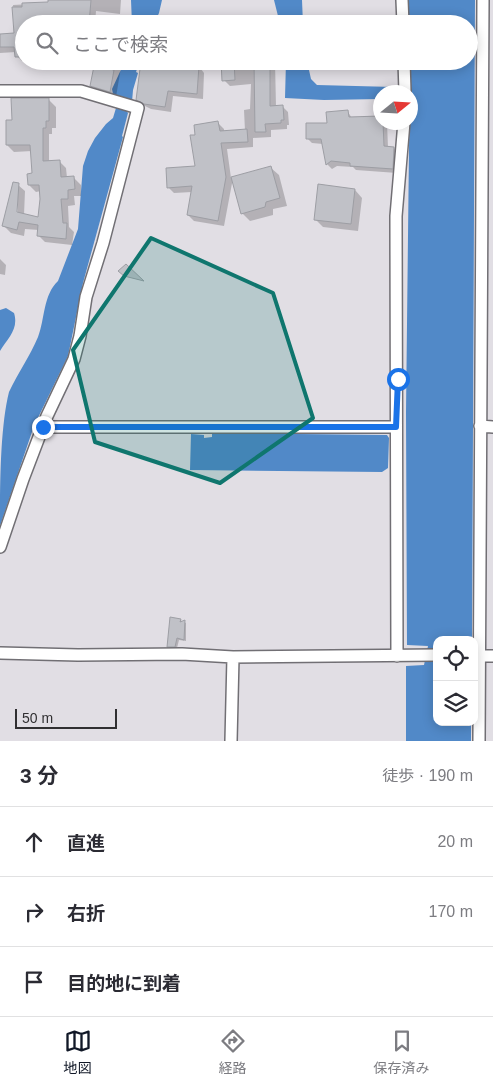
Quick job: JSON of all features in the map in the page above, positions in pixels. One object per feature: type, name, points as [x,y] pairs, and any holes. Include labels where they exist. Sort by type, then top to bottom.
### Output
[{"type":"street","points":[[402,0],[403,15]]},
{"type":"street","points":[[477,636],[483,0]]},
{"type":"street","points":[[404,70],[405,85]]},
{"type":"street","points":[[0,91],[81,91],[138,108],[103,243],[86,297],[74,360],[47,416],[0,547]]},
{"type":"street","points":[[401,655],[396,427],[398,379],[396,216],[403,130]]},
{"type":"street","points":[[480,426],[493,427]]},
{"type":"street","points":[[43,427],[396,427]]},
{"type":"street","points":[[0,650],[0,653],[153,654],[233,657],[433,655]]},
{"type":"street","points":[[478,656],[493,656]]},
{"type":"street","points":[[231,741],[233,657]]},
{"type":"street","points":[[478,681],[479,741]]},
{"type":"highlighted area","points":[[151,238],[273,293],[313,418],[220,483],[95,442],[73,350]]},
{"type":"water","points":[[131,0],[162,0],[158,15],[132,15]]},
{"type":"water","points":[[274,0],[302,0],[303,15],[278,15]]},
{"type":"water","points":[[409,0],[475,0],[475,15],[409,15]]},
{"type":"water","points":[[121,70],[137,70],[138,73],[132,102],[128,100],[126,110],[128,113],[123,137],[83,283],[68,356],[34,426],[0,526],[2,440],[9,392],[38,337],[47,300],[58,281],[78,229],[83,166],[95,138],[113,118],[116,108],[112,89]]},
{"type":"water","points":[[286,70],[309,70],[311,79],[317,85],[373,86],[373,99],[324,100],[285,98]]},
{"type":"water","points":[[410,70],[475,70],[472,636],[433,636],[433,726],[471,726],[471,741],[406,741],[406,666],[424,665],[428,646],[407,645],[406,412],[409,130],[418,130],[418,85],[410,85]]},
{"type":"water","points":[[6,308],[14,313],[15,324],[12,333],[0,351],[0,310]]},
{"type":"water","points":[[212,433],[387,435],[389,438],[388,468],[382,472],[190,470],[191,434],[204,435],[204,438],[212,437]]},
{"type":"building","points":[[48,0],[91,0],[90,15],[15,15],[15,57],[14,47],[0,47],[0,34],[14,33],[12,7],[22,7],[22,3],[48,2]]},
{"type":"building","points":[[93,70],[114,70],[110,92],[90,86]]},
{"type":"building","points":[[140,70],[199,70],[197,94],[168,91],[165,107],[144,104],[136,100]]},
{"type":"building","points":[[221,70],[234,70],[235,80],[222,81]]},
{"type":"building","points":[[254,70],[270,70],[270,106],[283,105],[284,120],[281,120],[281,123],[265,124],[266,132],[255,132]]},
{"type":"building","points":[[11,98],[49,98],[49,121],[46,121],[46,128],[43,128],[43,161],[60,160],[61,177],[74,176],[75,189],[68,190],[68,199],[61,199],[63,223],[67,223],[66,239],[37,236],[38,225],[19,222],[17,230],[2,226],[13,182],[19,183],[17,212],[38,217],[40,199],[39,185],[28,185],[27,174],[32,173],[30,145],[6,145],[6,120],[12,120]]},
{"type":"building","points":[[348,110],[349,117],[373,116],[373,130],[383,130],[384,146],[394,147],[393,169],[350,166],[350,163],[331,161],[326,165],[321,139],[306,139],[306,123],[327,123],[326,112]]},
{"type":"building","points":[[218,121],[220,131],[247,129],[248,142],[221,143],[226,177],[218,221],[187,215],[192,186],[167,188],[166,168],[195,166],[190,135],[195,135],[194,125]]},
{"type":"building","points":[[271,166],[280,198],[266,202],[265,207],[241,214],[231,177]]},
{"type":"building","points":[[318,184],[355,189],[351,224],[314,220]]},
{"type":"building","points":[[126,264],[144,281],[124,276],[118,271]]},
{"type":"building","points":[[170,617],[181,619],[180,622],[185,620],[184,640],[177,638],[175,647],[167,647]]},
{"type":"route","points":[[43,427],[396,427],[398,379]]}]
